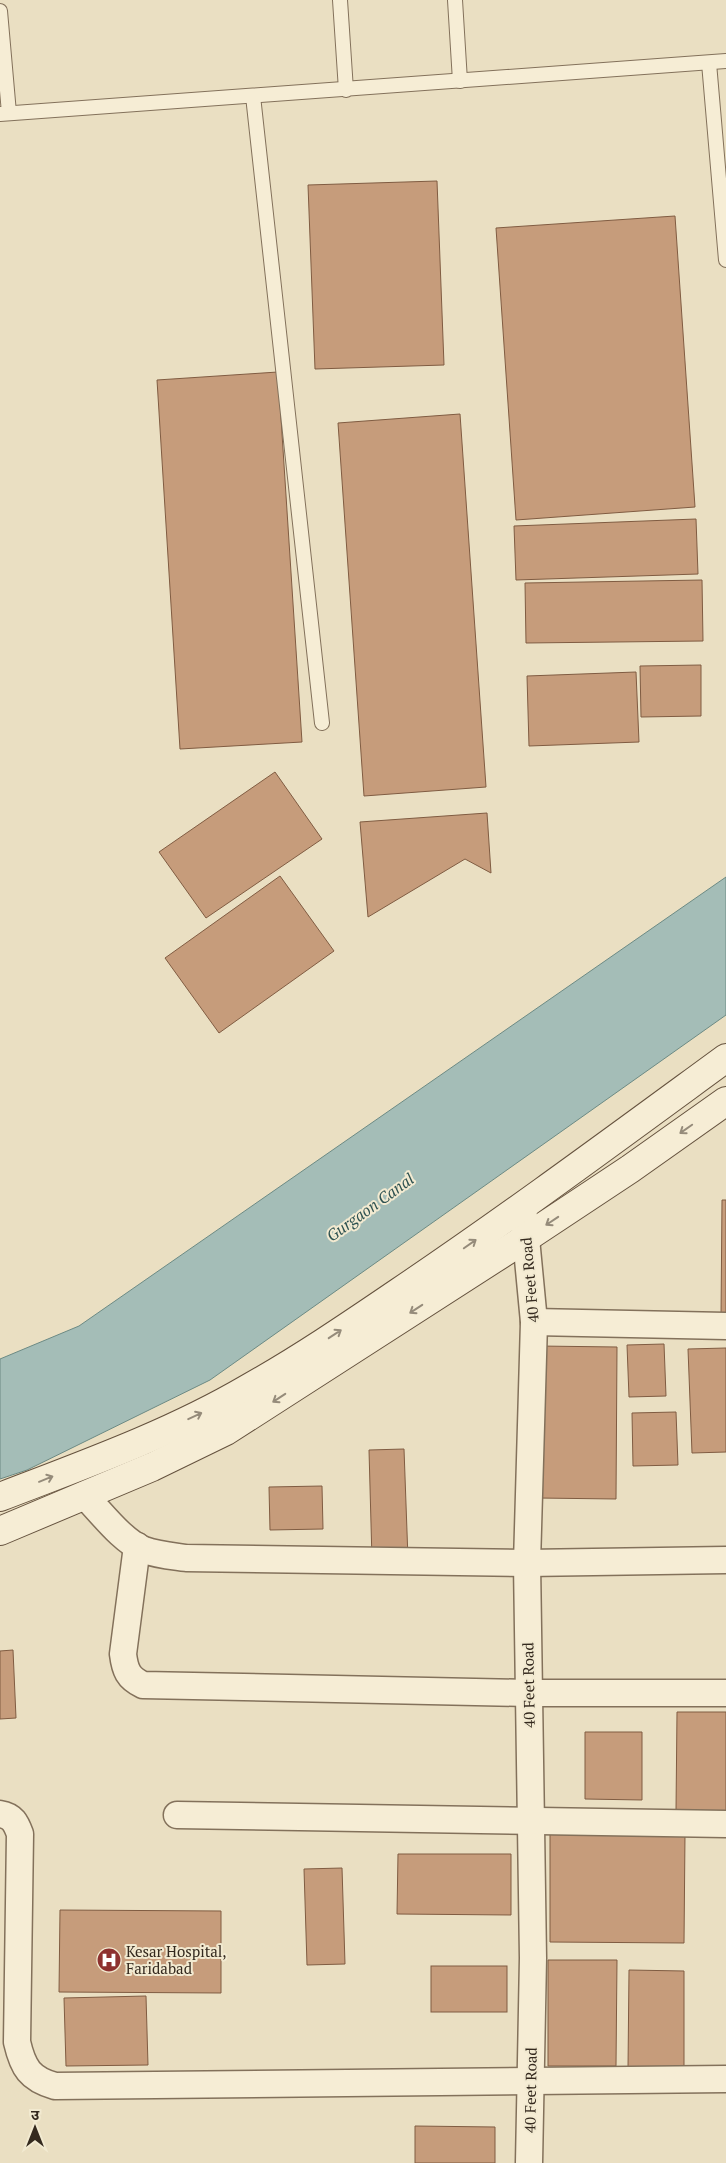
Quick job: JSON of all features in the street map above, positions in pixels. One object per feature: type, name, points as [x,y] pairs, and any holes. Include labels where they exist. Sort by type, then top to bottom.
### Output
[{"type":"main road","points":[[0,1497],[129,1446],[246,1390],[370,1312],[523,1207],[726,1058]]},
{"type":"main road","points":[[0,1531],[152,1468],[226,1431],[526,1238],[630,1169],[726,1101]]},
{"type":"street","name":"40 Feet Road","points":[[523,1207],[534,1322],[527,1563],[533,1958],[529,2081],[529,2163]]},
{"type":"street","points":[[534,1322],[726,1326]]},
{"type":"street","points":[[84,1495],[128,1540],[137,1546],[164,1555],[186,1558],[527,1563],[726,1560]]},
{"type":"street","points":[[137,1546],[123,1654],[125,1670],[132,1680],[143,1686],[528,1693],[726,1693]]},
{"type":"street","points":[[0,1814],[15,1820],[20,1834],[17,2042],[20,2054],[29,2072],[40,2082],[55,2086],[726,2079]]},
{"type":"street","points":[[177,1815],[726,1824]]},
{"type":"lane","points":[[340,0],[346,90]]},
{"type":"lane","points":[[455,0],[460,81]]},
{"type":"lane","points":[[0,11],[4,113],[346,90],[726,61]]},
{"type":"lane","points":[[710,63],[726,260]]},
{"type":"lane","points":[[253,96],[322,723]]},
{"type":"water","name":"Gurgaon Canal","points":[[726,877],[726,1015],[210,1380],[27,1470],[0,1479],[0,1359],[79,1326]]},
{"type":"building","points":[[437,181],[444,365],[315,369],[308,185]]},
{"type":"building","points":[[675,216],[695,507],[516,520],[496,228]]},
{"type":"building","points":[[278,372],[302,742],[180,749],[157,380]]},
{"type":"building","points":[[460,414],[486,787],[364,796],[338,423]]},
{"type":"building","points":[[696,519],[698,574],[516,580],[514,526]]},
{"type":"building","points":[[702,580],[703,641],[526,643],[525,583]]},
{"type":"building","points":[[701,665],[701,716],[641,717],[640,666]]},
{"type":"building","points":[[636,672],[639,742],[529,746],[527,676]]},
{"type":"building","points":[[275,772],[322,839],[206,918],[159,852]]},
{"type":"building","points":[[487,813],[491,873],[465,859],[368,917],[360,822]]},
{"type":"building","points":[[280,876],[334,951],[219,1033],[165,958]]},
{"type":"building","points":[[722,1200],[726,1200],[726,1317],[721,1317]]},
{"type":"building","points":[[664,1344],[666,1396],[629,1397],[627,1345]]},
{"type":"building","points":[[539,1346],[617,1347],[616,1499],[538,1498]]},
{"type":"building","points":[[726,1348],[726,1452],[692,1453],[688,1349]]},
{"type":"building","points":[[676,1412],[678,1465],[633,1466],[632,1413]]},
{"type":"building","points":[[404,1449],[408,1559],[372,1560],[369,1450]]},
{"type":"building","points":[[322,1486],[323,1529],[270,1530],[269,1487]]},
{"type":"building","points":[[13,1650],[16,1718],[0,1719],[0,1651]]},
{"type":"building","points":[[677,1712],[726,1712],[726,1811],[676,1811]]},
{"type":"building","points":[[585,1732],[642,1732],[642,1800],[585,1799]]},
{"type":"building","points":[[550,1833],[685,1834],[684,1943],[550,1942]]},
{"type":"building","points":[[398,1854],[511,1854],[511,1915],[397,1914]]},
{"type":"building","points":[[342,1868],[345,1964],[307,1965],[304,1869]]},
{"type":"building","points":[[60,1910],[221,1911],[221,1993],[59,1992]]},
{"type":"building","points":[[548,1960],[617,1960],[616,2066],[548,2066]]},
{"type":"building","points":[[431,1966],[507,1966],[507,2012],[431,2012]]},
{"type":"building","points":[[629,1970],[684,1971],[684,2068],[628,2068]]},
{"type":"building","points":[[146,1996],[148,2065],[66,2066],[64,1998]]},
{"type":"building","points":[[415,2126],[495,2127],[495,2163],[415,2163]]},
{"type":"place","name":"Kesar Hospital, Faridabad","points":[[109,1960]]}]
